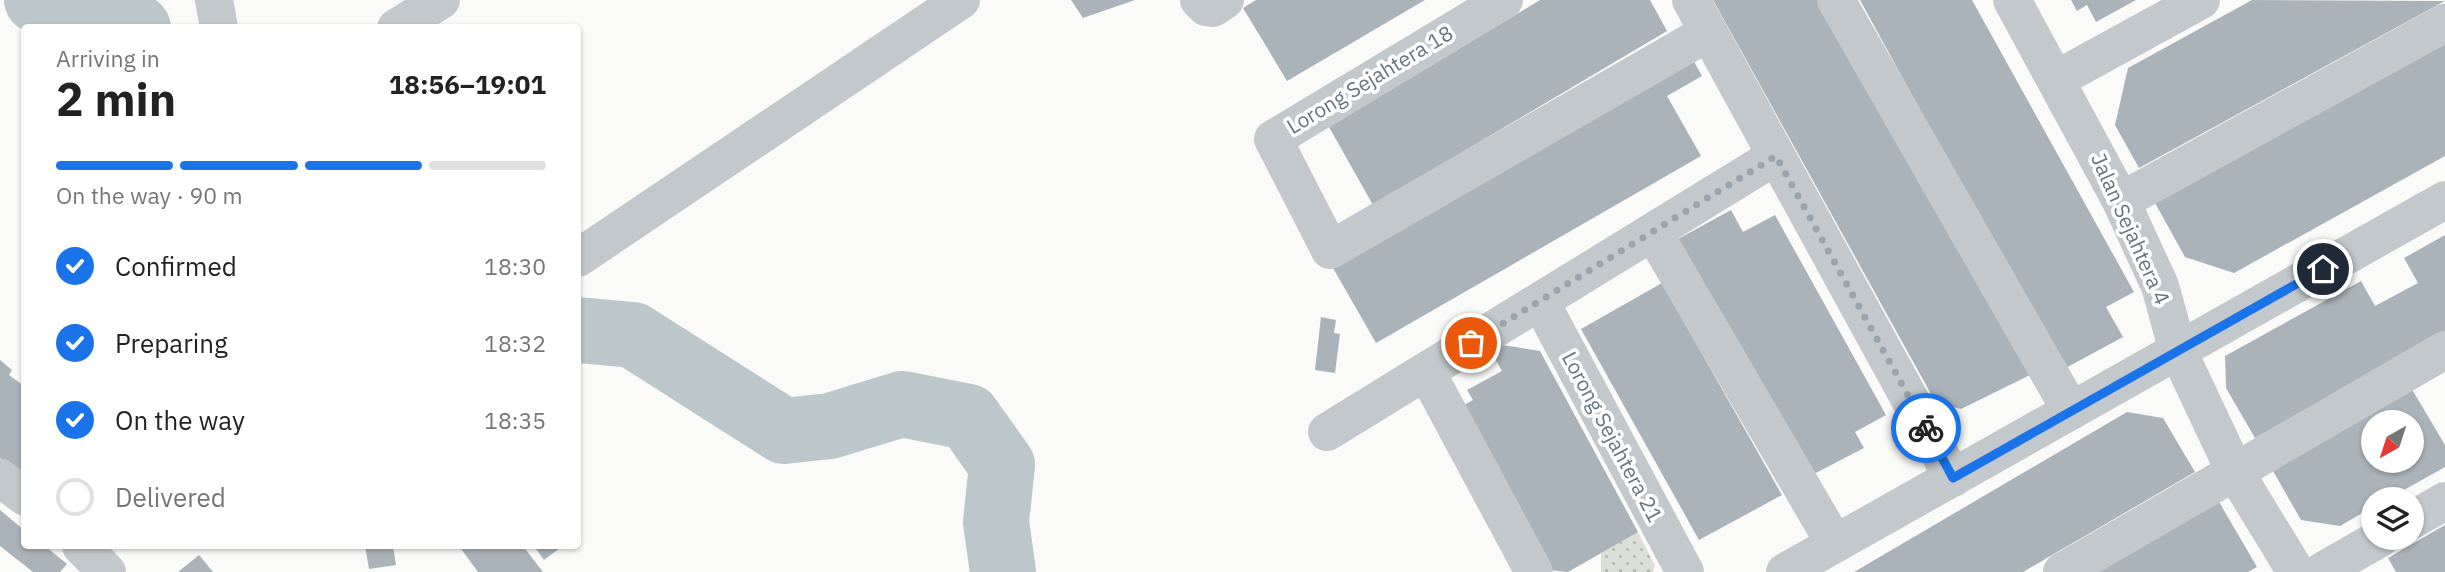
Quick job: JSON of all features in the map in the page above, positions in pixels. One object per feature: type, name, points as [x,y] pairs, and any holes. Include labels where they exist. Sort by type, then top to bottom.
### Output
[{"type":"street","points":[[214,0],[218,24]]},
{"type":"street","points":[[402,24],[440,0]]},
{"type":"street","points":[[1199,0],[1206,7],[1213,8],[1226,0]]},
{"type":"street","name":"Lorong Sejahtera 18","points":[[1504,0],[1273,139],[1330,250],[1700,16]]},
{"type":"street","points":[[1836,0],[2071,411]]},
{"type":"street","name":"Jalan Sejahtera 4","points":[[2012,0],[2122,201],[2161,286],[2178,351],[2235,472],[2296,572]]},
{"type":"street","points":[[581,256],[946,3]]},
{"type":"street","points":[[2057,79],[2187,3]]},
{"type":"street","points":[[1700,16],[1953,478]]},
{"type":"street","points":[[2122,201],[2445,23]]},
{"type":"street","points":[[1328,432],[1776,156]]},
{"type":"street","points":[[1786,572],[2445,200]]},
{"type":"street","points":[[1653,232],[1835,544]]},
{"type":"street","name":"Lorong Sejahtera 21","points":[[1539,301],[1685,572]]},
{"type":"street","points":[[2062,572],[2235,472],[2439,366]]},
{"type":"street","points":[[1426,371],[1534,572]]},
{"type":"street","points":[[0,478],[21,494]]},
{"type":"street","points":[[2424,513],[2445,501]]},
{"type":"street","points":[[2321,572],[2361,549]]},
{"type":"shaded area","points":[[1638,532],[1655,566],[1653,572],[1601,572],[1601,553]]},
{"type":"building","points":[[1071,0],[1135,0],[1083,18]]},
{"type":"building","points":[[1256,0],[1425,0],[1287,81],[1243,8]]},
{"type":"building","points":[[1540,0],[1650,0],[1667,31],[1373,205],[1329,127]]},
{"type":"building","points":[[1713,0],[1823,0],[2030,375],[1961,409],[1936,403]]},
{"type":"building","points":[[1860,0],[1972,0],[2134,292],[2106,307],[2123,337],[2062,370]]},
{"type":"building","points":[[2071,0],[2136,0],[2096,22],[2087,5],[2077,11]]},
{"type":"building","points":[[2252,0],[2445,1],[2139,168],[2115,125],[2128,68]]},
{"type":"building","points":[[2445,33],[2445,156],[2234,273],[2185,257],[2150,194]]},
{"type":"building","points":[[1692,58],[1702,76],[1667,96],[1701,156],[1376,343],[1333,268]]},
{"type":"building","points":[[1731,210],[1743,232],[1775,215],[1886,415],[1855,432],[1864,448],[1808,477],[1678,239]]},
{"type":"building","points":[[2445,235],[2445,331],[2255,438],[2226,388],[2225,356],[2361,281],[2375,306],[2418,283],[2404,258]]},
{"type":"building","points":[[1662,283],[1782,495],[1699,540],[1581,329]]},
{"type":"building","points":[[1321,317],[1336,320],[1334,333],[1340,334],[1335,373],[1315,370]]},
{"type":"building","points":[[1497,344],[1540,351],[1638,532],[1568,572],[1548,570],[1459,408],[1473,400],[1467,390],[1502,371],[1489,348]]},
{"type":"building","points":[[0,360],[12,370],[9,375],[21,384],[21,475],[0,458]]},
{"type":"building","points":[[2410,386],[2445,445],[2445,467],[2409,487],[2361,487],[2361,514],[2340,526],[2301,520],[2269,464],[2361,413],[2361,473],[2424,473],[2424,410],[2367,410]]},
{"type":"building","points":[[2127,412],[2163,418],[2195,472],[2023,572],[1854,572]]},
{"type":"building","points":[[2215,495],[2257,567],[2248,572],[2080,572]]},
{"type":"building","points":[[0,510],[21,528],[21,549],[49,549],[67,564],[60,572],[33,572],[0,546]]},
{"type":"building","points":[[2445,525],[2445,572],[2396,572],[2388,558],[2402,550],[2424,550],[2424,537]]},
{"type":"building","points":[[366,549],[393,549],[396,565],[369,569]]},
{"type":"building","points":[[461,549],[525,549],[543,572],[478,572]]},
{"type":"building","points":[[536,549],[559,549],[544,560]]},
{"type":"building","points":[[199,555],[213,572],[178,572]]},
{"type":"waterway","points":[[37,0],[124,24]]},
{"type":"waterway","points":[[581,330],[633,335],[784,431],[830,426],[902,404],[968,417],[1002,465],[996,522],[1003,572]]},
{"type":"way so far","points":[[1471,343],[1776,156],[1926,428]]},
{"type":"route","points":[[1926,428],[1953,478],[2323,269]]}]
